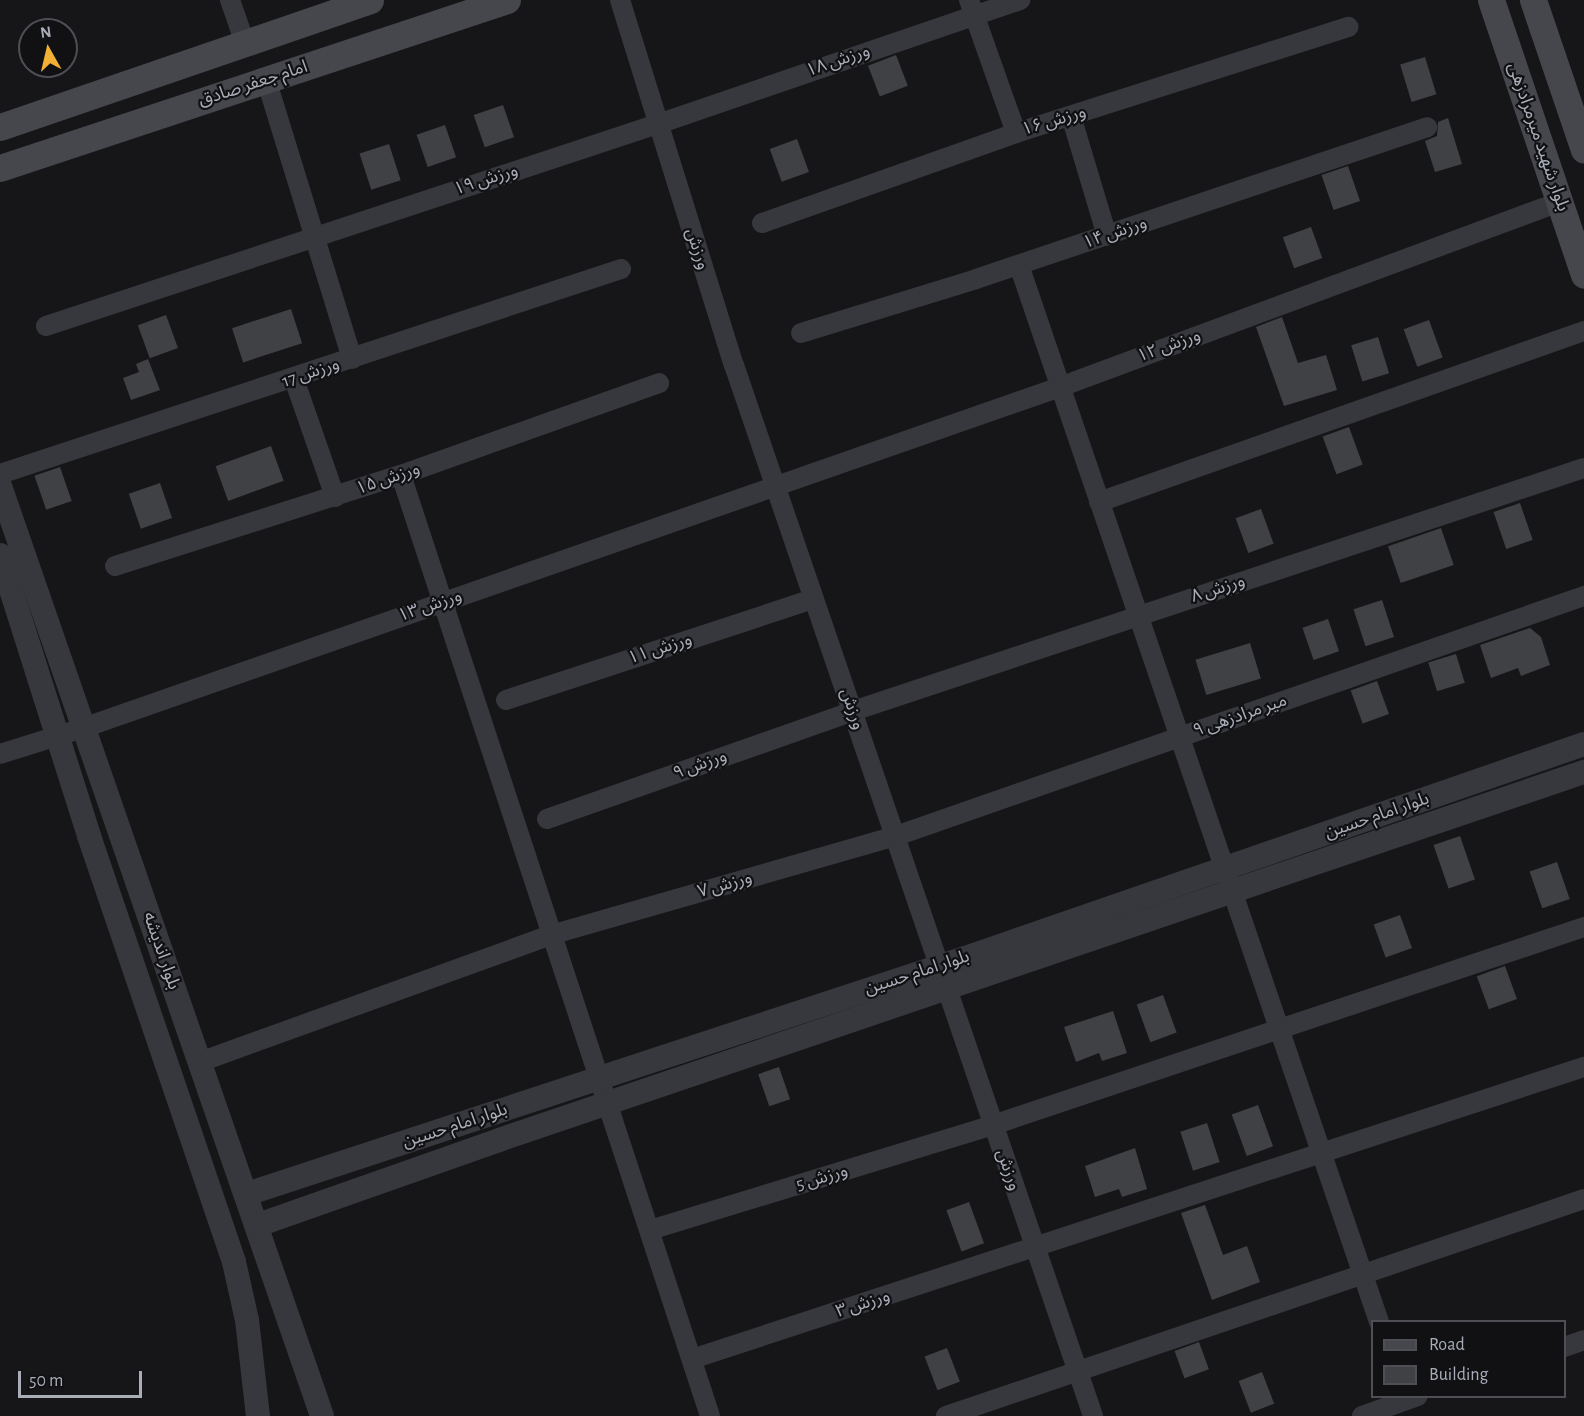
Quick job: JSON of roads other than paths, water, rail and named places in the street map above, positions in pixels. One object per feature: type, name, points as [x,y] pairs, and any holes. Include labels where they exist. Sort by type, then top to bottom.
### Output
[{"type":"main road","points":[[0,127],[370,0]]},
{"type":"main road","name":"امام جعفر صادق","points":[[0,168],[507,0]]},
{"type":"main road","name":"بلوار شهید میرمرادزهی","points":[[1491,0],[1584,275]]},
{"type":"main road","points":[[1533,0],[1584,150]]},
{"type":"street","points":[[230,0],[245,43]]},
{"type":"street","name":"ورزش","points":[[620,0],[734,365],[776,483],[813,599],[942,965],[993,1125],[1093,1416]]},
{"type":"street","name":"ورزش ۱۸","points":[[658,124],[972,8],[1020,0]]},
{"type":"street","points":[[972,8],[1016,133]]},
{"type":"street","name":"ورزش ۱۶","points":[[762,223],[1016,133],[1349,27]]},
{"type":"street","points":[[266,79],[352,359]]},
{"type":"street","points":[[1071,116],[1107,236]]},
{"type":"street","name":"ورزش ۱۹","points":[[46,326],[658,124]]},
{"type":"street","name":"ورزش ۱۴","points":[[801,333],[1019,265],[1427,127]]},
{"type":"street","name":"ورزش ۱۲","points":[[776,483],[1060,387],[1559,202]]},
{"type":"street","points":[[1019,265],[1377,1320]]},
{"type":"street","name":"ورزش 17","points":[[0,474],[294,379],[621,269]]},
{"type":"street","points":[[1099,502],[1584,331]]},
{"type":"street","points":[[294,379],[335,497]]},
{"type":"street","name":"ورزش ۱۵","points":[[114,566],[401,475],[659,383]]},
{"type":"street","name":"ورزش ۸","points":[[853,711],[1584,468]]},
{"type":"street","points":[[401,475],[440,602],[602,1078],[710,1416]]},
{"type":"street","name":"ورزش ۱۳","points":[[0,754],[83,728],[776,483]]},
{"type":"street","name":"بلوار اندیشه","points":[[0,486],[258,1225],[322,1416]]},
{"type":"street","name":"بلوار اندیشه","points":[[0,555],[8,602],[58,736],[234,1262],[247,1320],[258,1416]]},
{"type":"street","name":"میر مرادزهی ۹","points":[[896,836],[1584,596]]},
{"type":"street","name":"ورزش ۱۱","points":[[506,700],[813,599]]},
{"type":"street","name":"ورزش ۹","points":[[547,819],[853,711]]},
{"type":"street","name":"بلوار امام حسین","points":[[247,1194],[942,965],[1584,744]]},
{"type":"street","name":"بلوار امام حسین","points":[[258,1225],[609,1102],[1584,772]]},
{"type":"street","name":"ورزش ۷","points":[[200,1062],[554,934],[896,836]]},
{"type":"street","name":"ورزش 5","points":[[650,1230],[993,1125],[1584,927]]},
{"type":"street","name":"ورزش ۳","points":[[692,1359],[1321,1156],[1584,1067]]},
{"type":"street","points":[[946,1416],[1584,1199]]},
{"type":"street","points":[[1566,1346],[1584,1340]]},
{"type":"street","points":[[1362,1416],[1410,1398]]}]
